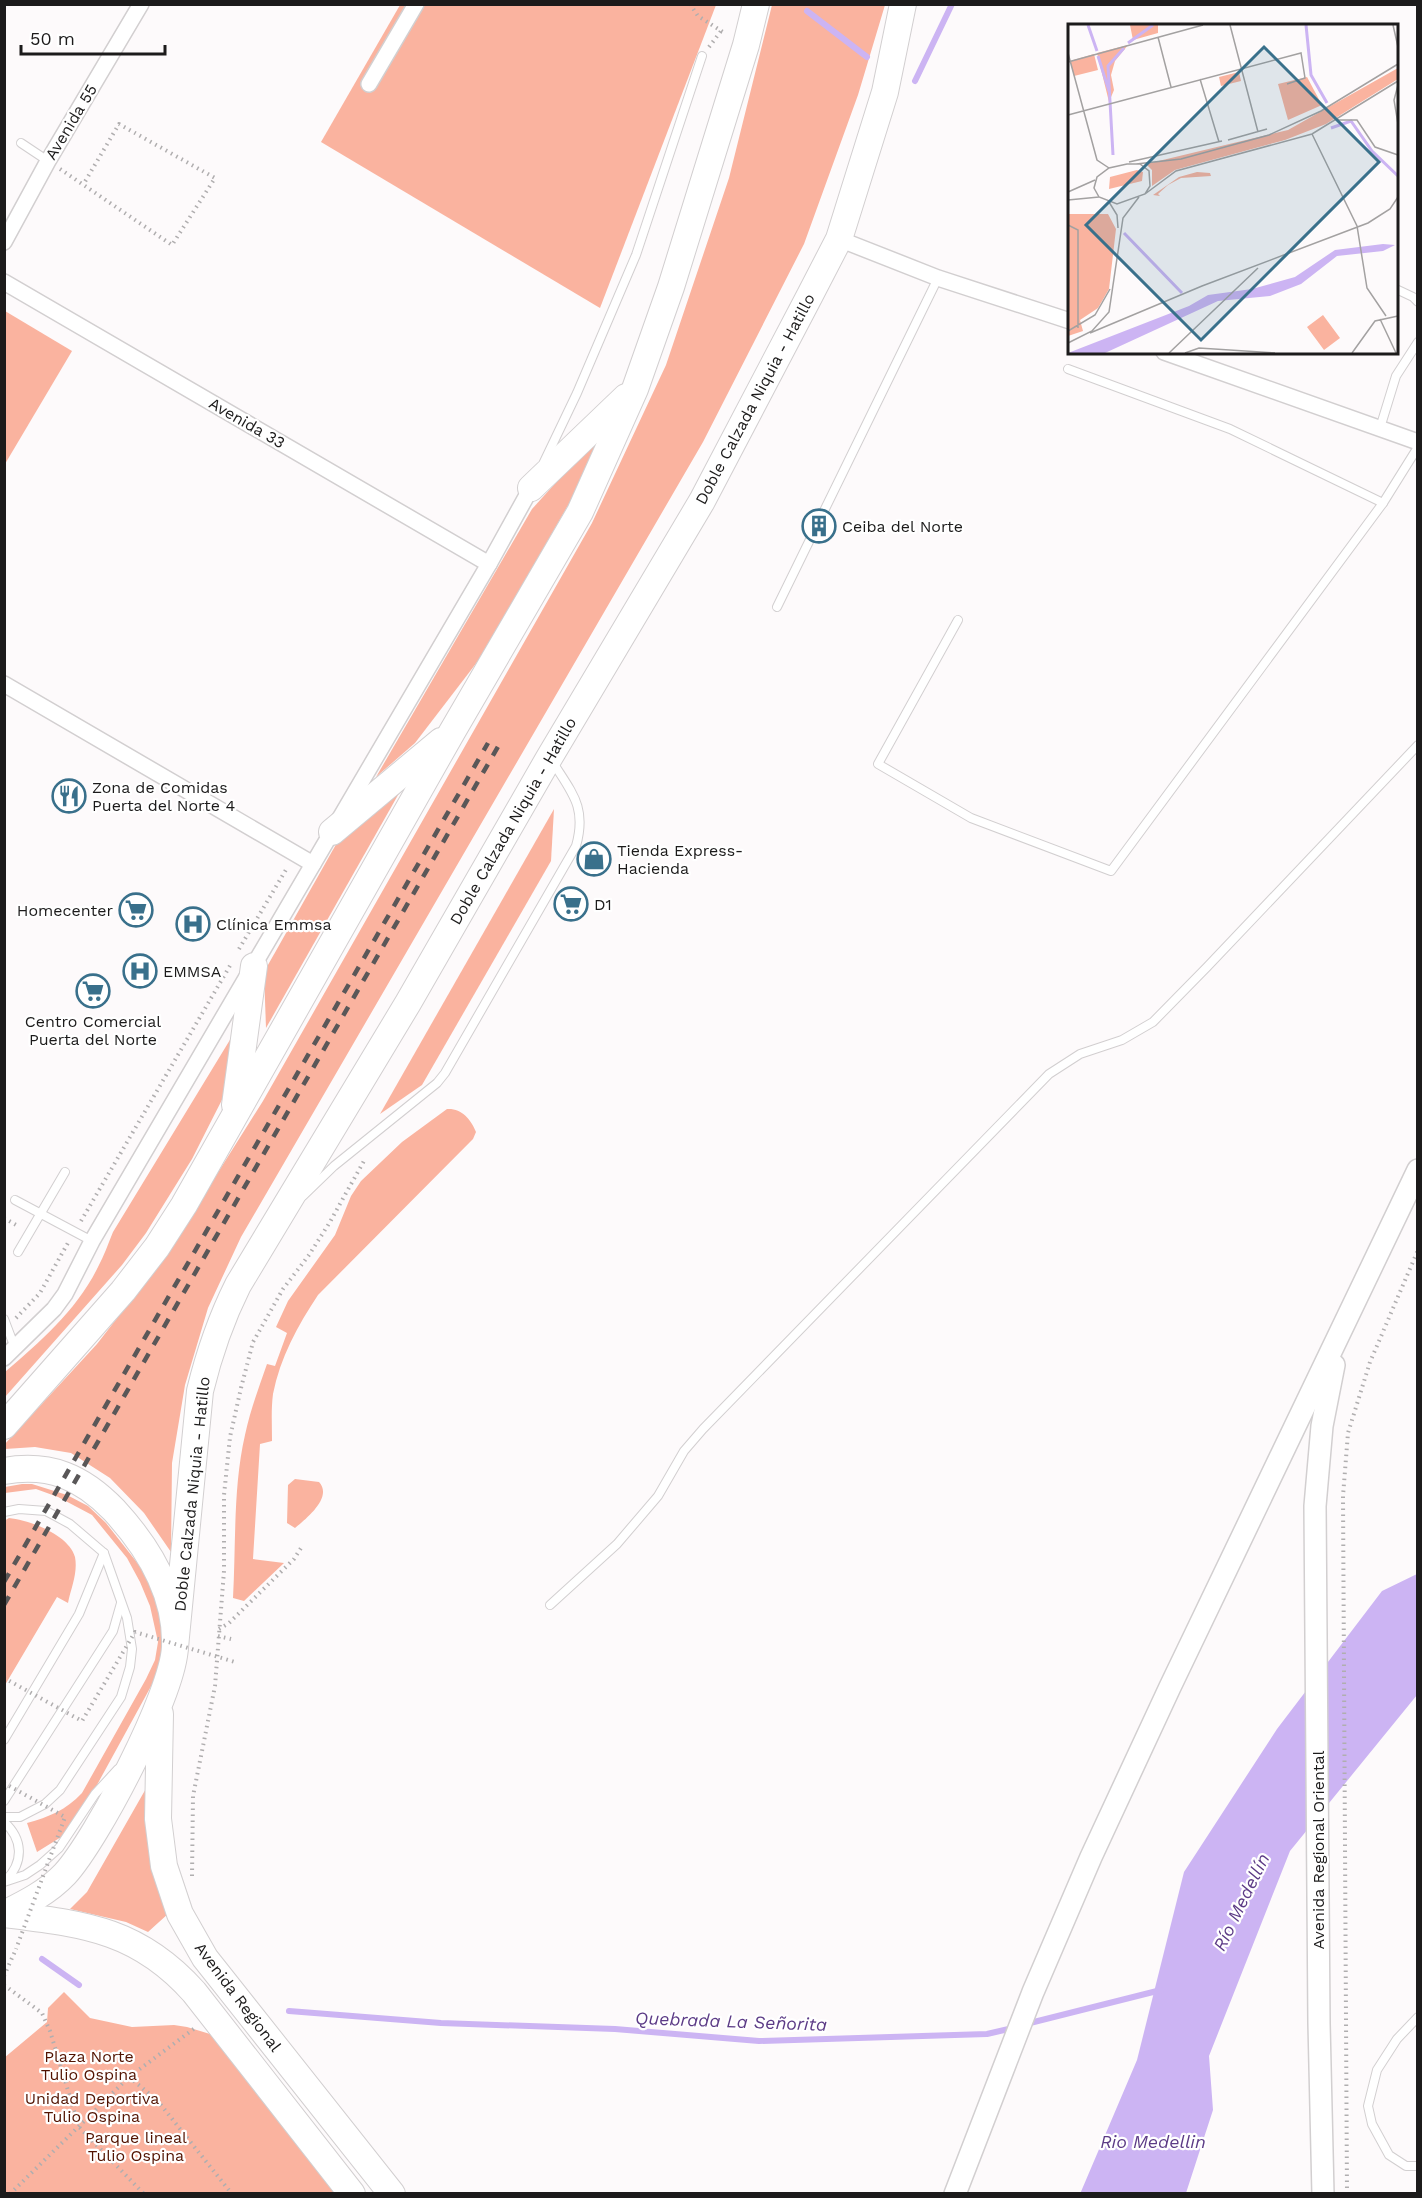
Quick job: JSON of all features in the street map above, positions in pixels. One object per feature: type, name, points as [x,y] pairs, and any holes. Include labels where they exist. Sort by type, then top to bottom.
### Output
[{"type":"highway","name":"Doble Calzada Niquia - Hatillo","points":[[175,1647],[200,1391],[226,1308],[408,1003],[549,758],[702,501],[839,238],[885,92],[903,4]]},
{"type":"highway","points":[[4,1425],[123,1290],[157,1246],[184,1205],[579,512],[635,389],[671,287],[746,45],[754,10]]},
{"type":"highway","points":[[531,488],[635,389]]},
{"type":"highway","points":[[332,832],[452,732]]},
{"type":"highway","points":[[232,1120],[254,966]]},
{"type":"highway","points":[[4,1471],[43,1468],[58,1472],[72,1478],[102,1499],[131,1530],[154,1562],[166,1590],[175,1647],[168,1680],[139,1746],[109,1806],[80,1856],[44,1892],[4,1914]]},
{"type":"highway","name":"Avenida Regional","points":[[160,1698],[158,1819],[164,1866],[176,1906],[205,1958],[392,2193]]},
{"type":"highway","name":"Avenida Regional","points":[[4,1914],[93,1928],[130,1940],[182,1978],[352,2193]]},
{"type":"main road","points":[[955,2193],[1033,1992],[1091,1857],[1418,1170]]},
{"type":"main road","name":"Avenida Regional Oriental","points":[[1323,2193],[1319,2012],[1315,1506],[1322,1426],[1340,1333]]},
{"type":"street","name":"Avenida 55","points":[[4,242],[48,161],[141,4]]},
{"type":"street","points":[[369,84],[416,4]]},
{"type":"street","points":[[839,238],[938,278],[1068,320]]},
{"type":"street","name":"Avenida 33","points":[[4,282],[489,564]]},
{"type":"street","points":[[1170,354],[1418,442]]},
{"type":"street","points":[[10,1353],[54,1309],[65,1294],[92,1241],[489,564],[531,488]]},
{"type":"street","points":[[4,684],[313,864]]},
{"type":"lane","points":[[531,488],[577,393],[636,255],[702,56]]},
{"type":"lane","points":[[21,143],[48,161]]},
{"type":"lane","points":[[777,607],[938,278]]},
{"type":"lane","points":[[1398,290],[1418,302]]},
{"type":"lane","points":[[1380,428],[1396,376],[1418,342]]},
{"type":"lane","points":[[1068,369],[1230,429],[1383,503]]},
{"type":"lane","points":[[958,620],[878,764],[971,818],[1111,871],[1383,503],[1418,447]]},
{"type":"lane","points":[[550,1605],[617,1544],[658,1496],[684,1451],[703,1429],[1050,1074],[1080,1054],[1122,1040],[1153,1022],[1418,745]]},
{"type":"lane","points":[[274,1225],[334,1166],[436,1083],[445,1073],[576,846],[581,815],[571,791],[549,758]]},
{"type":"lane","points":[[18,1252],[65,1172]]},
{"type":"lane","points":[[15,1200],[92,1241]]},
{"type":"lane","points":[[6,1323],[10,1353]]},
{"type":"lane","points":[[4,1512],[19,1509],[46,1511],[70,1524],[104,1553],[127,1618],[132,1649],[130,1667],[121,1697],[60,1790],[45,1804],[20,1817],[4,1817]]},
{"type":"lane","points":[[4,1740],[79,1614],[104,1553]]},
{"type":"lane","points":[[4,1801],[113,1631],[121,1603]]},
{"type":"lane","points":[[4,1882],[25,1875],[59,1848],[95,1794],[139,1746]]},
{"type":"lane","points":[[4,1822],[13,1830],[20,1852],[18,1864],[4,1882]]},
{"type":"lane","points":[[1418,2017],[1397,2039],[1377,2070],[1368,2106],[1372,2124],[1389,2155],[1406,2166],[1418,2166]]},
{"type":"path","points":[[690,4],[698,16],[746,45]]},
{"type":"path","points":[[702,56],[721,31]]},
{"type":"path","points":[[48,161],[83,185],[172,245],[215,178],[119,124],[83,185]]},
{"type":"path","points":[[6,1323],[40,1293],[295,854]]},
{"type":"path","points":[[192,1879],[193,1796],[215,1686],[224,1571],[224,1496],[230,1437],[253,1342],[283,1289],[309,1255],[365,1160],[368,1139]]},
{"type":"path","points":[[1347,2193],[1343,1496],[1348,1433],[1370,1362],[1418,1250]]},
{"type":"path","points":[[218,1629],[229,1623],[294,1559],[301,1548]]},
{"type":"path","points":[[4,1678],[82,1721],[135,1632],[235,1662]]},
{"type":"path","points":[[218,1636],[231,1639]]},
{"type":"path","points":[[4,1783],[65,1817],[4,1976]]},
{"type":"path","points":[[4,1985],[42,2013],[47,2022],[79,2127],[144,2193]]},
{"type":"path","points":[[10,2193],[129,2077],[212,2014]]},
{"type":"path","points":[[129,2077],[157,2100],[232,2193]]},
{"type":"green space","points":[[400,5],[716,5],[600,308],[321,142]]},
{"type":"green space","points":[[772,5],[885,5],[858,95],[804,244],[703,442],[241,1237],[208,1308],[185,1385],[172,1463],[171,1552],[144,1513],[110,1478],[71,1453],[35,1447],[5,1449],[4,1445],[97,1344],[166,1255],[263,1101],[592,523],[666,365],[729,178]]},
{"type":"green space","points":[[5,311],[72,351],[5,464]]},
{"type":"green space","points":[[601,433],[574,495],[481,657],[415,743],[376,777],[532,509]]},
{"type":"green space","points":[[402,788],[266,1028],[264,972],[343,832]]},
{"type":"green space","points":[[554,809],[551,861],[422,1085],[380,1114]]},
{"type":"green space","points":[[239,1025],[233,1078],[192,1159],[146,1233],[122,1265],[5,1397],[5,1372],[44,1337],[80,1297],[100,1263],[113,1232]]},
{"type":"green space","points":[[447,1109],[457,1110],[468,1119],[476,1132],[473,1139],[318,1295],[285,1355],[273,1394],[272,1441],[260,1444],[253,1559],[284,1563],[244,1601],[233,1598],[238,1475],[241,1455],[249,1417],[267,1364],[275,1366],[287,1333],[276,1327],[288,1301],[335,1235],[351,1196],[361,1181],[402,1142]]},
{"type":"green space","points":[[295,1479],[319,1482],[323,1494],[317,1507],[295,1528],[287,1523],[288,1485]]},
{"type":"green space","points":[[32,1484],[67,1495],[88,1506],[106,1523],[146,1574],[159,1600],[167,1645],[155,1679],[92,1794],[66,1834],[37,1852],[27,1823],[57,1812],[82,1793],[146,1679],[155,1660],[158,1642],[150,1606],[140,1582],[127,1558],[92,1515],[58,1497],[36,1489],[5,1493],[5,1487]]},
{"type":"green space","points":[[9,1518],[38,1525],[65,1542],[75,1557],[76,1569],[68,1603],[57,1597],[5,1685],[4,1521]]},
{"type":"green space","points":[[152,1778],[169,1913],[148,1932],[126,1922],[70,1909],[87,1892]]},
{"type":"green space","name":"Unidad Deportiva Tulio Ospina","points":[[64,1992],[90,2018],[132,2027],[174,2025],[210,2034],[337,2193],[5,2193],[4,2058],[47,2022],[48,2008]]},
{"type":"water","name":"Rio Medellin","points":[[1417,1574],[1417,1695],[1290,1851],[1209,2056],[1213,2110],[1186,2193],[1080,2194],[1137,2060],[1184,1872],[1277,1729],[1382,1591]]},
{"type":"waterway","points":[[915,81],[952,4]]},
{"type":"waterway","points":[[807,11],[867,57]]},
{"type":"waterway","name":"Quebrada La Señorita","points":[[42,1959],[79,1985]]},
{"type":"waterway","name":"Quebrada La Señorita","points":[[1026,2024],[1161,1990]]},
{"type":"waterway","name":"Quebrada La Señorita","points":[[289,2011],[441,2023],[615,2029],[759,2041],[987,2034],[1013,2028]]},
{"type":"railway","points":[[4,1582],[488,743]]},
{"type":"railway","points":[[4,1605],[499,745]]},
{"type":"place","name":"Ceiba del Norte","points":[[819,526]]},
{"type":"place","name":"Zona de Comidas Puerta del Norte 4","points":[[69,796]]},
{"type":"place","name":"Tienda Express- Hacienda","points":[[594,859]]},
{"type":"place","name":"D1","points":[[571,904]]},
{"type":"place","name":"Homecenter","points":[[136,910]]},
{"type":"place","name":"Clínica Emmsa","points":[[193,924]]},
{"type":"place","name":"EMMSA","points":[[140,971]]},
{"type":"place","name":"Centro Comercial Puerta del Norte","points":[[93,991]]},
{"type":"water label","name":"Río Medellín","points":[[1241,1902]]},
{"type":"park label","name":"Plaza Norte Tulio Ospina","points":[[89,2065]]},
{"type":"park label","name":"Parque lineal Tulio Ospina","points":[[136,2146]]}]
